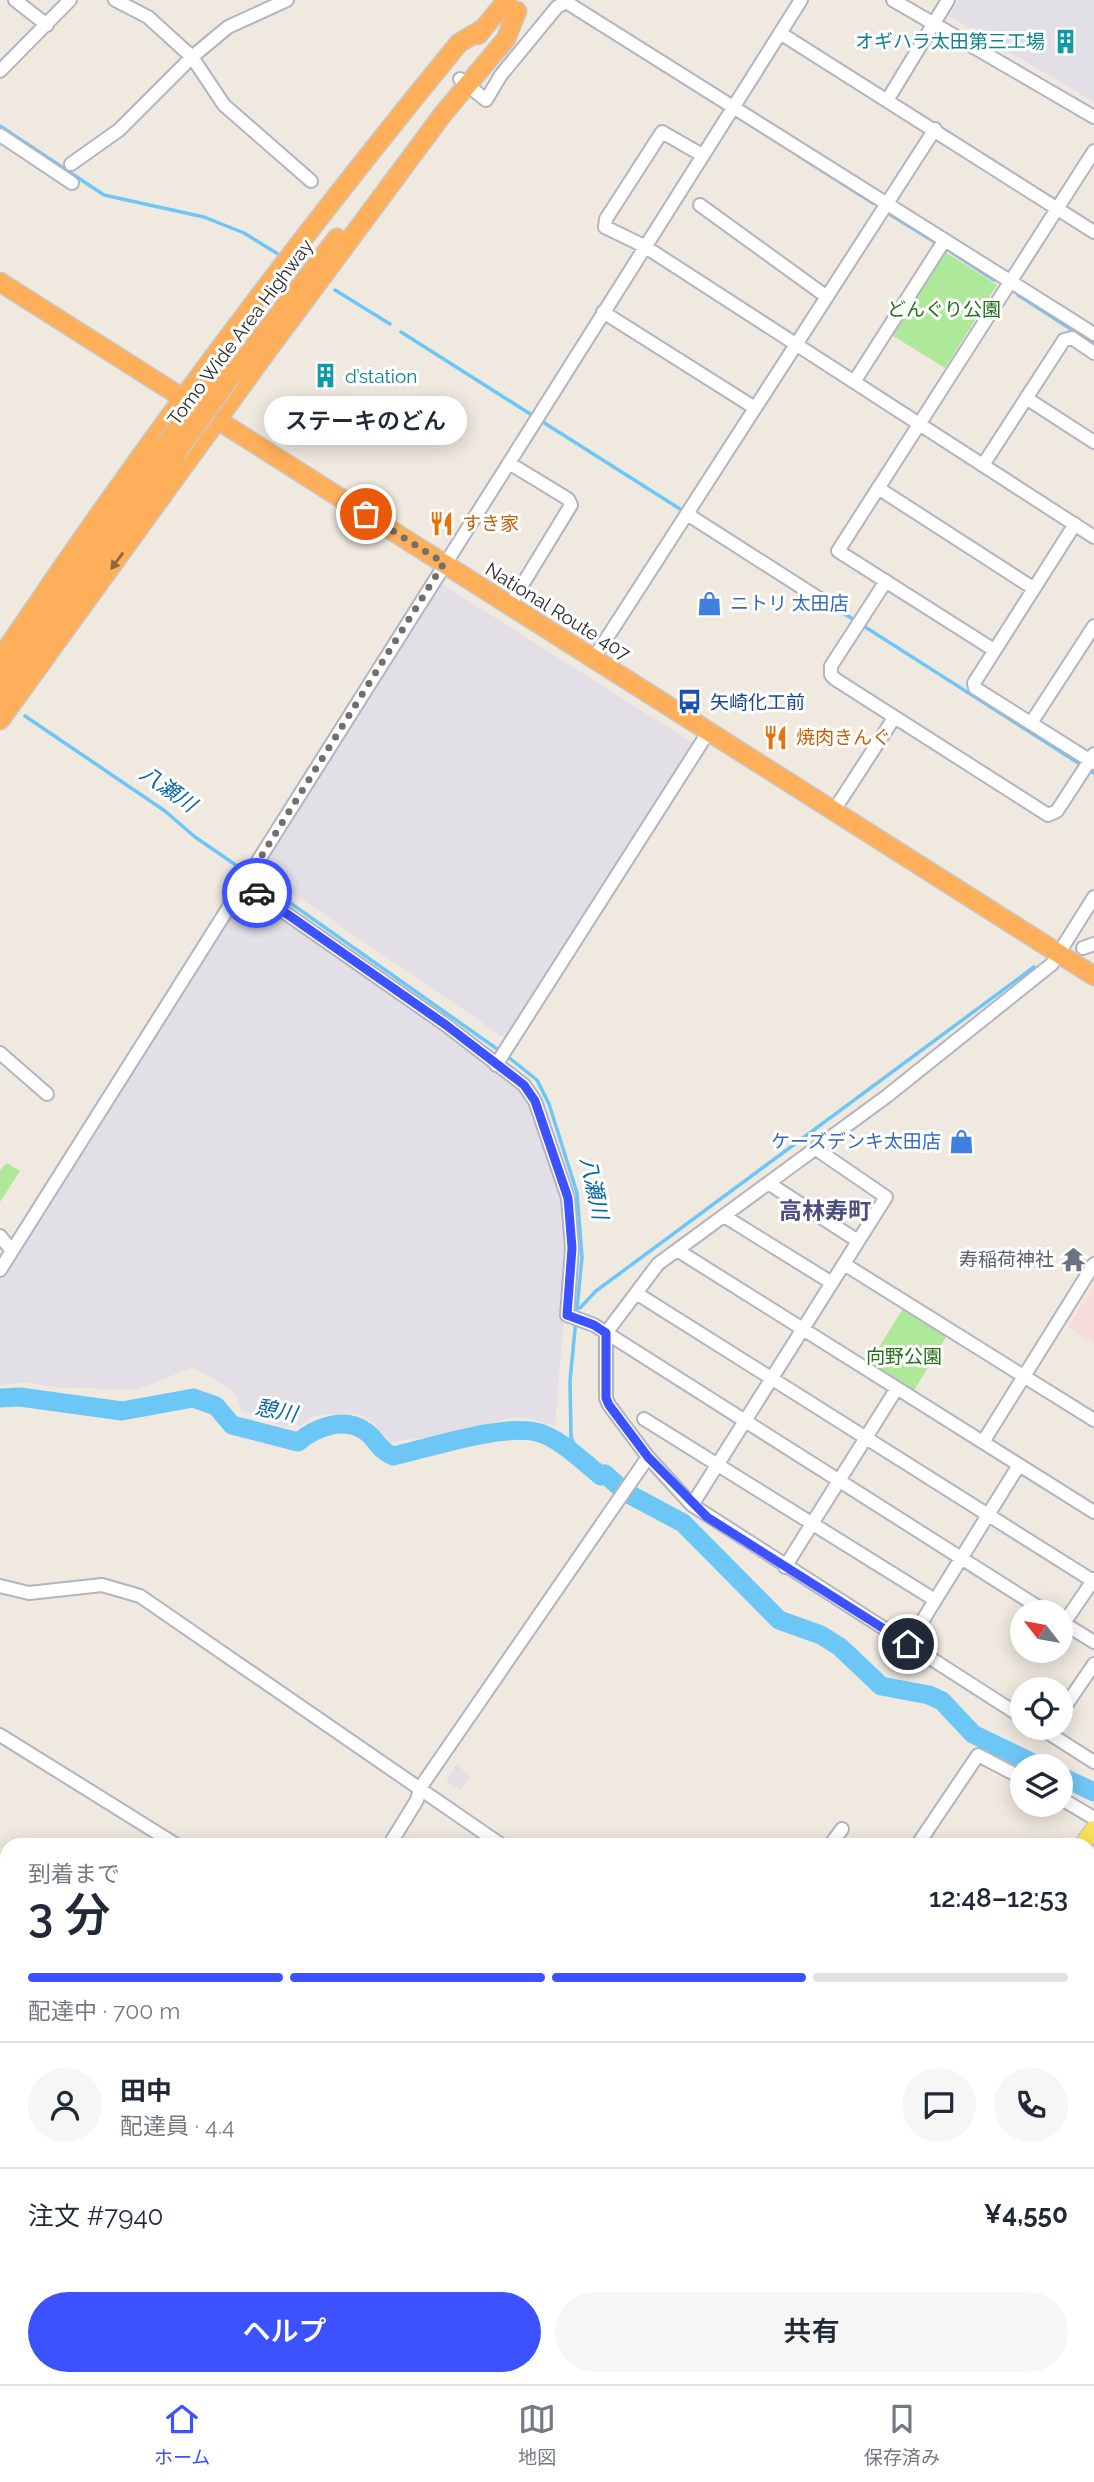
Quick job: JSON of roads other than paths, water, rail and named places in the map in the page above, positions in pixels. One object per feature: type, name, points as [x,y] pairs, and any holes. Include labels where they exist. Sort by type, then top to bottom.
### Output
[{"type":"highway","name":"Tomo Wide Area Highway","points":[[0,678],[484,28],[517,4]]},
{"type":"highway","points":[[0,720],[463,82],[506,39],[517,4]]},
{"type":"highway","points":[[0,659],[78,542],[183,398],[400,115],[459,43],[484,28]]},
{"type":"highway","name":"Tomo Wide Area Highway","points":[[227,371],[463,82]]},
{"type":"highway","name":"National Route 407","points":[[0,282],[1094,976]]},
{"type":"highway","name":"Tomo Wide Area Highway","points":[[0,699],[171,449]]},
{"type":"street","points":[[15,0],[47,25]]},
{"type":"street","points":[[0,71],[70,0]]},
{"type":"street","points":[[115,0],[148,16],[192,57],[224,105],[311,181]]},
{"type":"street","points":[[71,164],[119,131],[192,57],[228,27],[287,0]]},
{"type":"street","points":[[0,1270],[801,0]]},
{"type":"street","points":[[893,0],[1094,117]]},
{"type":"street","points":[[887,100],[948,0]]},
{"type":"street","points":[[463,82],[486,100],[501,75],[557,7],[566,2],[734,105],[1094,334]]},
{"type":"street","points":[[780,33],[1094,232]]},
{"type":"street","points":[[594,658],[935,129]]},
{"type":"street","points":[[702,155],[662,132],[606,219],[605,227],[644,246],[1094,537]]},
{"type":"street","points":[[0,135],[72,183]]},
{"type":"street","points":[[994,650],[838,551],[1094,152]]},
{"type":"street","points":[[700,205],[827,298]]},
{"type":"street","points":[[854,382],[944,241]]},
{"type":"street","points":[[603,312],[755,408]]},
{"type":"street","points":[[984,465],[1063,340],[1072,338],[1094,353]]},
{"type":"street","points":[[1026,398],[1094,442]]},
{"type":"street","points":[[509,463],[568,499],[571,505],[510,605]]},
{"type":"street","points":[[878,488],[1033,588]]},
{"type":"street","points":[[687,514],[823,601]]},
{"type":"street","points":[[886,581],[830,670],[835,679],[1048,815],[1057,811],[1093,759],[974,686],[974,680],[1075,524]]},
{"type":"street","points":[[1031,723],[1094,626]]},
{"type":"street","points":[[833,812],[894,718]]},
{"type":"street","points":[[498,1063],[709,731]]},
{"type":"street","points":[[248,877],[524,1085],[535,1101],[568,1198],[572,1248],[567,1315],[590,1323],[1027,1600]]},
{"type":"street","points":[[1010,1709],[692,1505],[648,1457],[606,1398],[606,1333],[658,1264],[816,1149],[1052,964],[1094,897]]},
{"type":"street","points":[[0,1053],[47,1094]]},
{"type":"street","points":[[692,1505],[886,1197],[816,1149]]},
{"type":"street","points":[[768,1183],[858,1241]]},
{"type":"street","points":[[724,1216],[832,1283]]},
{"type":"street","points":[[0,1236],[12,1251]]},
{"type":"street","points":[[677,1250],[1094,1512]]},
{"type":"street","points":[[844,1264],[1094,1420]]},
{"type":"street","points":[[983,1442],[1094,1264]]},
{"type":"street","points":[[636,1293],[1093,1580],[1073,1607]]},
{"type":"street","points":[[785,1567],[897,1388]]},
{"type":"street","points":[[644,1419],[935,1600]]},
{"type":"street","points":[[394,1838],[417,1800],[420,1788],[648,1457]]},
{"type":"street","points":[[908,1644],[1019,1465]]},
{"type":"street","points":[[0,1586],[29,1593],[102,1585],[140,1596],[491,1838]]},
{"type":"street","points":[[1073,1629],[1094,1642]]},
{"type":"street","points":[[1073,1695],[1094,1664]]},
{"type":"street","points":[[0,1735],[165,1838]]},
{"type":"street","points":[[1062,1740],[1094,1762]]},
{"type":"street","points":[[922,1838],[978,1755],[1010,1772]]},
{"type":"street","points":[[1073,1806],[1094,1818]]},
{"type":"street","points":[[835,1838],[842,1829]]},
{"type":"waterway","points":[[0,126],[104,195],[204,217],[244,233],[278,254]]},
{"type":"waterway","points":[[799,156],[873,203]]},
{"type":"waterway","points":[[891,215],[933,241]]},
{"type":"waterway","points":[[951,252],[994,280]]},
{"type":"waterway","points":[[335,290],[390,324]]},
{"type":"waterway","points":[[1018,295],[1094,344]]},
{"type":"waterway","points":[[401,332],[680,509]]},
{"type":"waterway","points":[[826,602],[1094,773]]},
{"type":"waterway","name":"八瀬川","points":[[25,716],[165,811],[195,837],[246,872]]},
{"type":"waterway","name":"八瀬川","points":[[252,876],[500,1051]]},
{"type":"waterway","points":[[580,1308],[596,1291],[1034,967]]},
{"type":"waterway","name":"八瀬川","points":[[507,1056],[537,1080],[549,1104],[577,1193],[582,1257],[570,1381],[571,1437],[579,1456],[605,1474]]},
{"type":"waterway","name":"憩川","points":[[0,1398],[20,1397],[122,1411],[193,1398],[216,1406],[232,1425],[298,1442],[321,1428],[348,1424],[365,1431],[384,1451],[393,1456],[488,1433],[540,1433],[564,1446],[601,1476],[605,1474],[625,1492],[683,1523],[779,1620],[821,1635],[840,1647],[881,1686],[929,1695],[942,1701],[973,1734],[1014,1754]]},
{"type":"waterway","name":"八瀬川","points":[[1073,1782],[1094,1792]]},
{"type":"place","name":"オギハラ太田第三工場","points":[[1065,41]]},
{"type":"place","name":"d’station","points":[[325,376]]},
{"type":"place","name":"ステーキのどん","points":[[366,514]]},
{"type":"place","name":"すき家","points":[[442,523]]},
{"type":"place","name":"ニトリ 太田店","points":[[710,603]]},
{"type":"place","name":"矢崎化工前","points":[[690,702]]},
{"type":"place","name":"焼肉きんぐ","points":[[776,737]]},
{"type":"place","name":"ケーズデンキ太田店","points":[[961,1141]]},
{"type":"place","name":"寿稲荷神社","points":[[1074,1259]]},
{"type":"district","name":"高林寿町","points":[[825,1211]]},
{"type":"park label","name":"どんぐり公園","points":[[944,309]]},
{"type":"park label","name":"向野公園","points":[[904,1356]]}]
